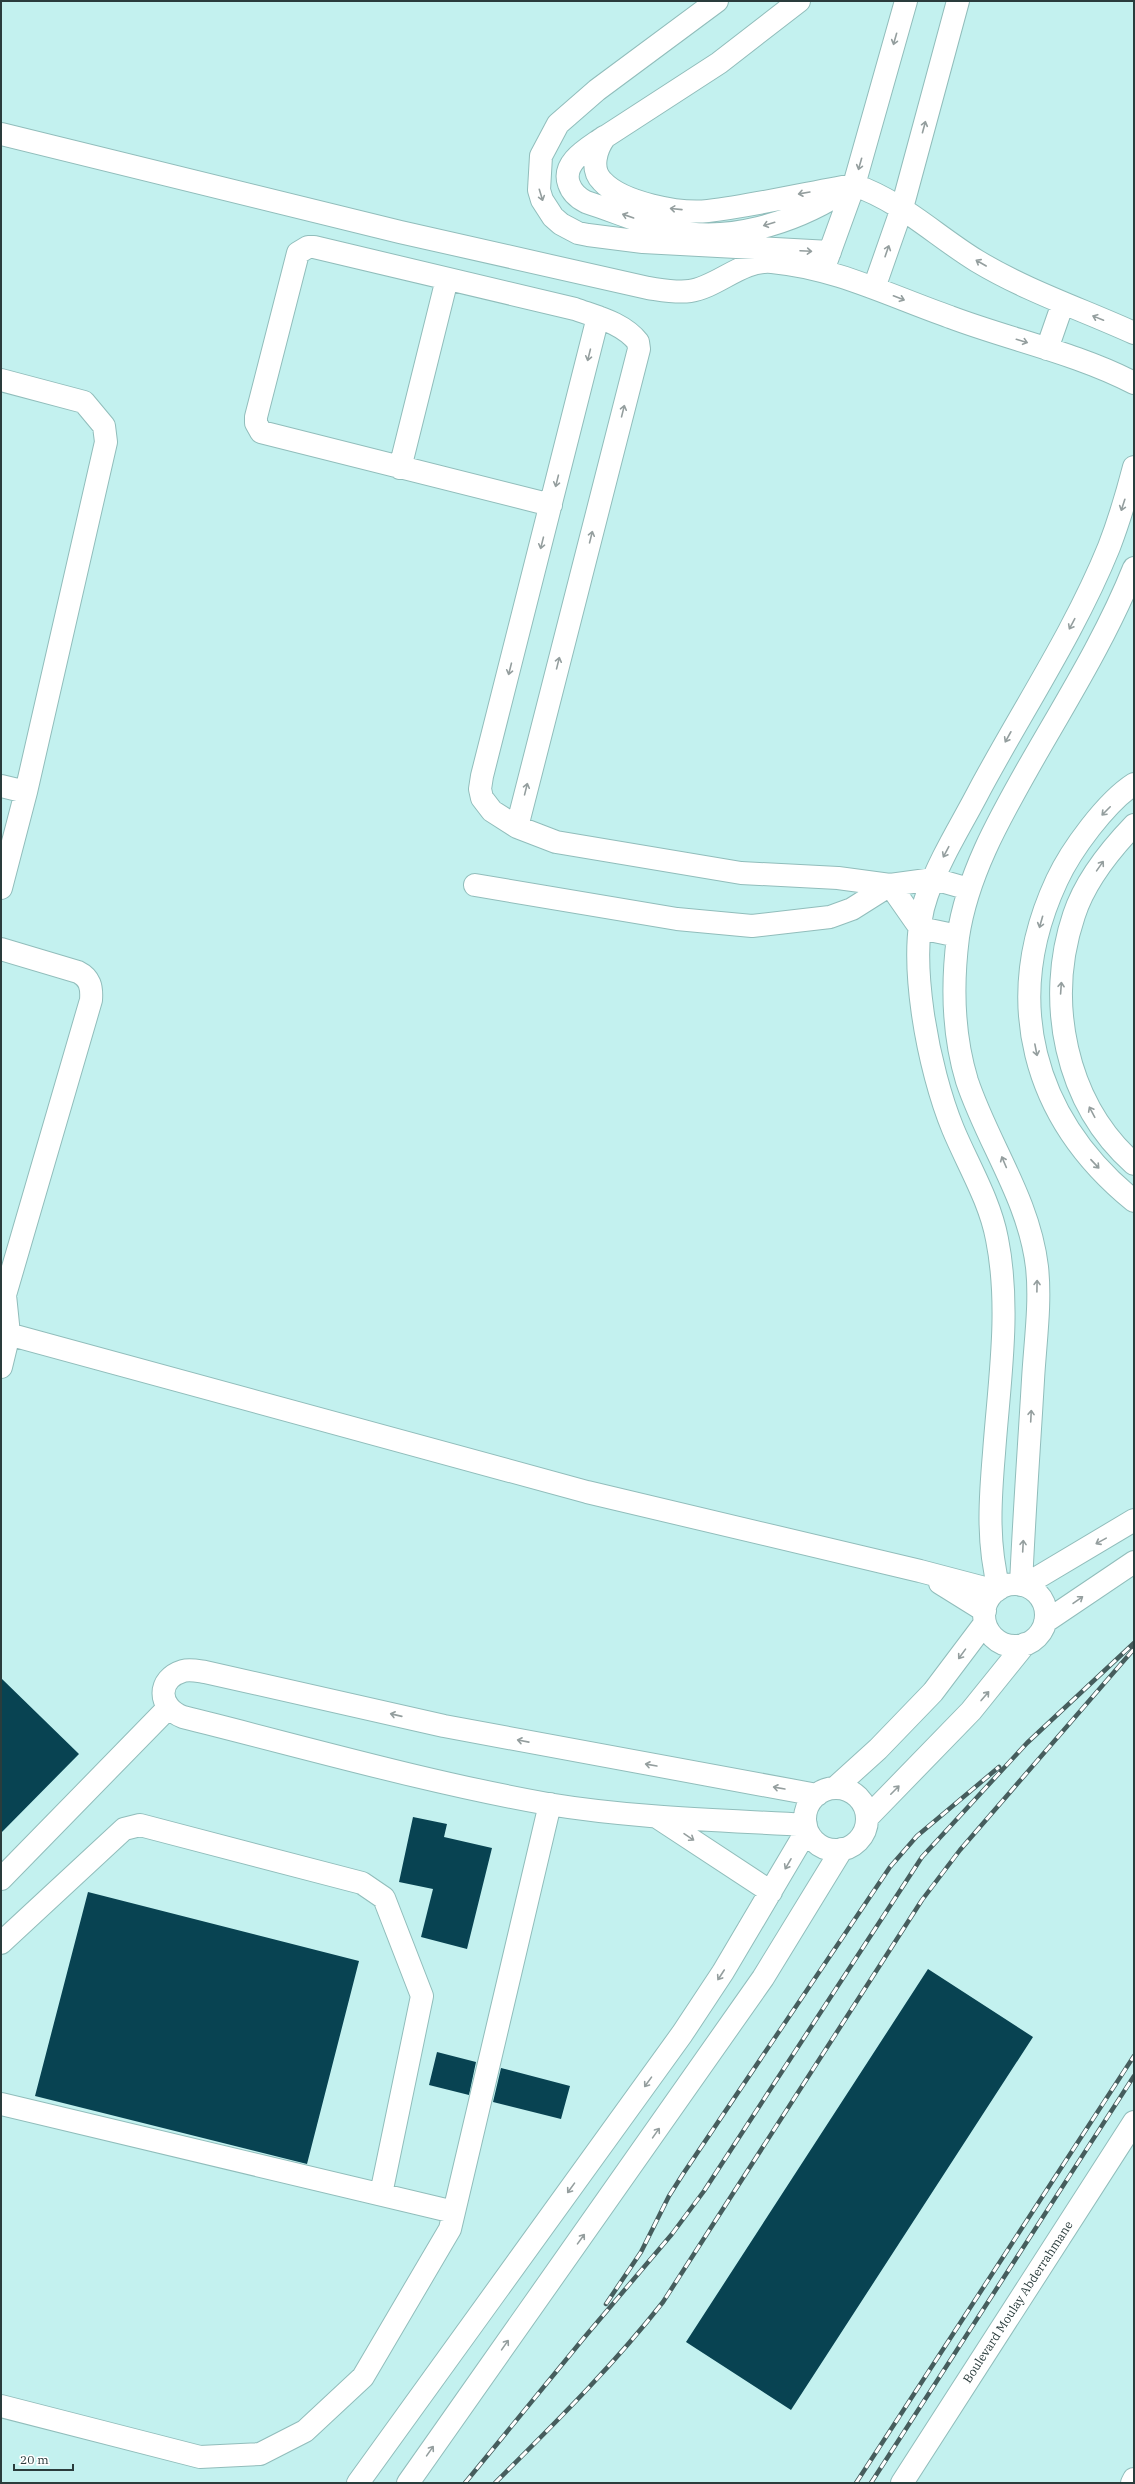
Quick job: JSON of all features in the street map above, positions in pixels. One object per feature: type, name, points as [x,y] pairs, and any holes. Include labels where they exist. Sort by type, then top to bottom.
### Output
[{"type":"street","points":[[717,1],[567,114],[551,134],[541,156],[539,190],[542,200],[553,217],[569,229],[578,233],[643,242],[826,261],[874,288],[950,318],[1094,364],[1134,383]]},
{"type":"street","points":[[799,1],[719,63],[612,131],[575,159],[570,166],[568,182],[574,194],[580,199],[670,230],[702,235],[739,231],[789,218],[812,209],[854,185]]},
{"type":"street","points":[[826,261],[854,185],[906,1]]},
{"type":"street","points":[[874,288],[902,208],[958,1]]},
{"type":"street","points":[[612,131],[605,137],[597,152],[595,161],[600,179],[611,191],[640,202],[673,209],[706,211],[854,185],[873,191],[902,208],[977,261],[1032,291],[1134,333]]},
{"type":"street","points":[[1,134],[400,232],[648,288],[673,292],[691,291],[754,264],[770,262],[826,261]]},
{"type":"street","points":[[541,156],[570,166]]},
{"type":"street","points":[[516,827],[639,349],[638,342],[625,330],[598,317],[575,309],[314,247],[303,249],[296,258],[256,417],[258,428],[267,435],[551,505]]},
{"type":"street","points":[[400,468],[447,279]]},
{"type":"street","points":[[1047,348],[1064,303]]},
{"type":"street","points":[[598,317],[480,789],[482,798],[492,811],[516,827],[556,842],[741,872],[838,878],[890,885],[934,879],[969,889]]},
{"type":"street","points":[[1,380],[84,402],[104,426],[106,442],[26,792],[1,888]]},
{"type":"street","points":[[997,1590],[991,1556],[989,1510],[1002,1346],[1000,1258],[990,1213],[952,1127],[935,1080],[923,1010],[919,972],[920,928],[923,909],[934,879],[994,763],[1081,607],[1109,547],[1134,467]]},
{"type":"street","points":[[1023,1585],[1036,1331],[1037,1269],[1031,1232],[1020,1201],[967,1080],[957,1033],[955,1006],[958,936],[969,889],[1004,810],[1100,639],[1134,568]]},
{"type":"street","points":[[1134,784],[1097,820],[1068,856],[1047,902],[1035,943],[1028,987],[1032,1029],[1039,1068],[1059,1115],[1084,1152],[1113,1184],[1134,1201]]},
{"type":"street","points":[[1,786],[26,792]]},
{"type":"street","points":[[1134,825],[1116,844],[1092,878],[1074,914],[1064,951],[1060,995],[1065,1042],[1076,1081],[1094,1117],[1119,1150],[1134,1164]]},
{"type":"street","points":[[475,885],[677,919],[752,926],[830,917],[852,909],[890,885]]},
{"type":"street","points":[[890,885],[920,928],[958,936]]},
{"type":"street","points":[[1,949],[78,972],[85,976],[92,989],[92,1000],[5,1295],[5,1333],[1,1367]]},
{"type":"street","points":[[5,1333],[587,1492],[997,1590]]},
{"type":"street","points":[[1023,1585],[1134,1520]]},
{"type":"street","points":[[1046,1622],[1045,1607],[1042,1600],[1032,1588],[1023,1585],[1010,1584],[997,1590],[986,1604],[985,1617],[990,1633],[1002,1643],[1017,1646],[1025,1644],[1038,1636],[1046,1622],[1134,1562]]},
{"type":"street","points":[[920,1571],[985,1617]]},
{"type":"street","points":[[358,2483],[682,2034],[771,1892],[806,1827],[806,1810],[826,1791],[878,1749],[933,1692],[985,1617]]},
{"type":"street","points":[[868,1818],[861,1800],[845,1789],[826,1791],[444,1726],[190,1670],[178,1674],[167,1683],[164,1701],[168,1708],[183,1717],[452,1785],[550,1804],[656,1816],[806,1827],[819,1845],[828,1849],[842,1849],[855,1843],[862,1836],[868,1818],[971,1711],[1025,1644]]},
{"type":"street","points":[[1,1879],[168,1708]]},
{"type":"street","points":[[1,2406],[200,2457],[260,2454],[305,2431],[363,2377],[450,2229],[550,1804]]},
{"type":"street","points":[[656,1816],[771,1892]]},
{"type":"street","points":[[1,1943],[124,1829],[140,1825],[362,1883],[373,1889],[384,1898],[422,1996],[381,2194]]},
{"type":"street","points":[[408,2483],[763,1978],[842,1849]]},
{"type":"street","points":[[1,2104],[454,2212]]},
{"type":"street","name":"Boulevard Moulay Abderrahmane","points":[[902,2483],[1134,2122]]},
{"type":"street","points":[[1132,2483],[1134,2479]]},
{"type":"building","points":[[1,1678],[79,1754],[1,1833]]},
{"type":"building","points":[[413,1817],[447,1824],[444,1837],[492,1848],[467,1949],[421,1937],[433,1889],[399,1882]]},
{"type":"building","points":[[88,1892],[359,1961],[307,2164],[35,2096]]},
{"type":"building","points":[[928,1969],[1033,2037],[791,2410],[686,2342]]},
{"type":"building","points":[[437,2052],[476,2062],[469,2095],[429,2085]]},
{"type":"building","points":[[501,2068],[570,2086],[561,2119],[493,2102]]},
{"type":"railway","points":[[465,2483],[583,2339],[672,2234],[704,2191],[922,1857],[1027,1743],[1134,1643]]},
{"type":"railway","points":[[495,2483],[603,2373],[663,2302],[922,1900],[960,1850],[1134,1649]]},
{"type":"railway","points":[[606,2304],[641,2252],[669,2196],[683,2174],[890,1867],[917,1836],[999,1767]]},
{"type":"railway","points":[[856,2483],[1134,2056]]},
{"type":"railway","points":[[871,2483],[1134,2076]]}]
